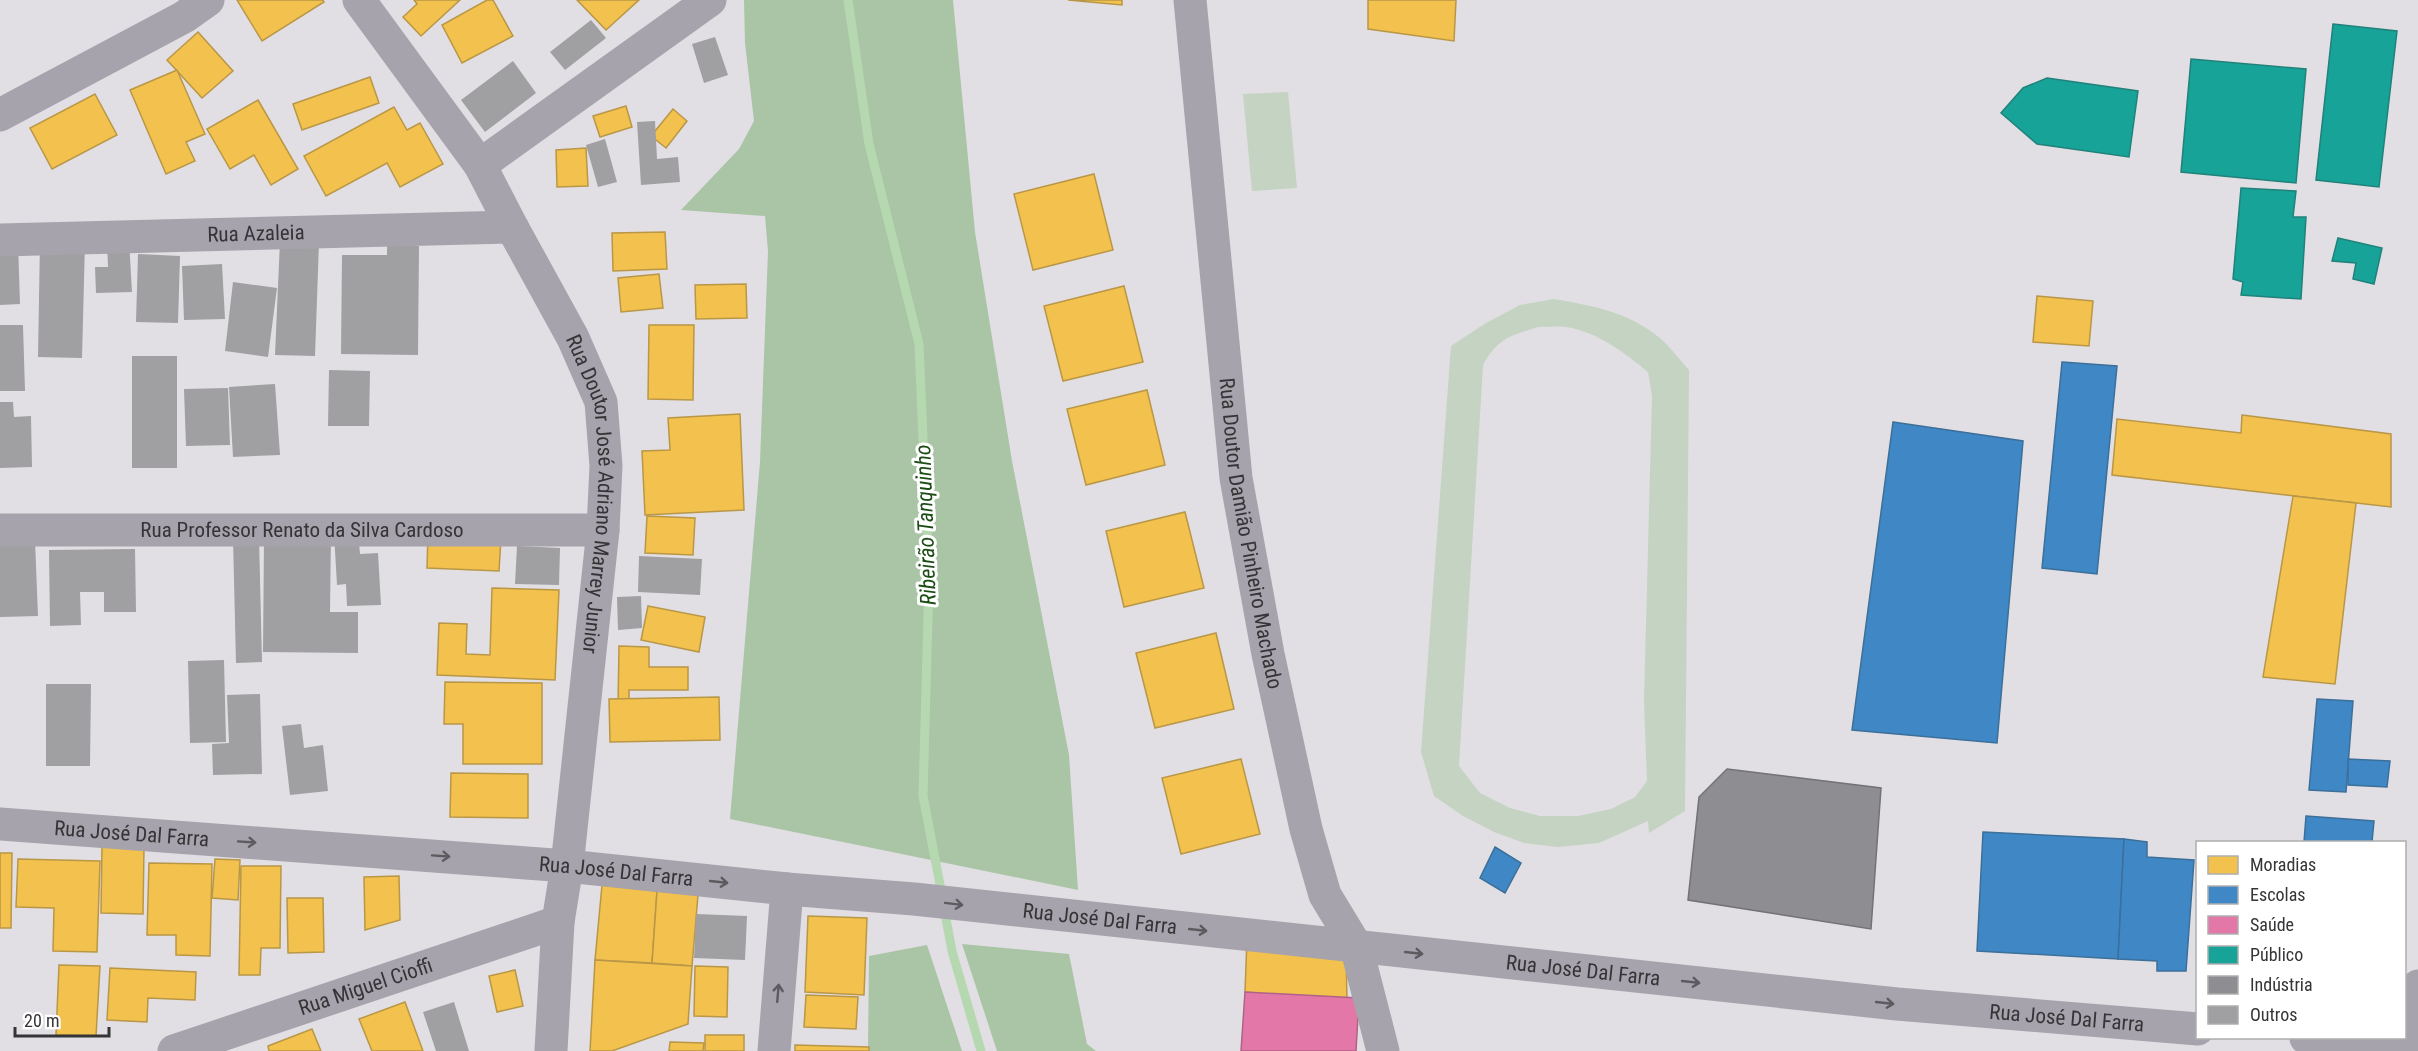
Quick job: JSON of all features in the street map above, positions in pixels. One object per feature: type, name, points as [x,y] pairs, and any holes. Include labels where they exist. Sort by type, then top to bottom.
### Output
[{"type":"street","points":[[0,115],[184,17],[208,0]]},
{"type":"street","name":"Rua Doutor José Adriano Marrey Junior","points":[[359,0],[480,165],[573,338],[601,402],[606,466],[603,530],[567,866],[558,922],[551,1051]]},
{"type":"street","points":[[480,165],[708,4],[710,0]]},
{"type":"street","name":"Rua Doutor Damião Pinheiro Machado","points":[[1190,0],[1236,478],[1268,654],[1306,830],[1325,895],[1356,946],[1383,1051]]},
{"type":"street","name":"Rua Azaleia","points":[[0,240],[512,226]]},
{"type":"street","name":"Rua Professor Renato da Silva Cardoso","points":[[0,530],[603,530]]},
{"type":"street","name":"Rua José Dal Farra","points":[[0,824],[567,866],[787,889],[914,899],[1897,1004],[2196,1029]]},
{"type":"street","points":[[774,1051],[787,889]]},
{"type":"street","name":"Rua Miguel Cioffi","points":[[174,1051],[558,922]]},
{"type":"street","points":[[2317,1039],[2414,1048],[2418,986]]},
{"type":"green space","points":[[744,0],[953,0],[975,232],[1012,461],[1069,755],[1078,890],[730,819],[760,462],[768,251],[765,216],[681,210],[739,149],[754,121],[745,43]]},
{"type":"green space","points":[[1288,92],[1297,188],[1252,191],[1243,94]]},
{"type":"green space","points":[[1554,299],[1624,316],[1661,339],[1689,370],[1685,811],[1649,833],[1648,821],[1599,843],[1558,847],[1524,843],[1494,832],[1463,816],[1434,796],[1421,752],[1451,346],[1486,323],[1520,305]],"holes":[[[1538,327],[1563,327],[1578,330],[1610,344],[1648,372],[1652,396],[1644,701],[1647,781],[1635,797],[1611,809],[1578,816],[1540,816],[1510,808],[1480,793],[1459,766],[1483,365],[1500,343]]]},
{"type":"green space","points":[[962,944],[1069,954],[1087,1044],[1096,1051],[997,1051]]},
{"type":"green space","points":[[927,945],[962,1051],[868,1051],[869,956]]},
{"type":"building: Moradias","points":[[237,0],[323,0],[324,2],[262,41]]},
{"type":"building: Moradias","points":[[414,0],[460,0],[421,36],[403,17],[417,4]]},
{"type":"building: Moradias","points":[[487,0],[493,0],[513,36],[462,63],[442,25]]},
{"type":"building: Moradias","points":[[577,0],[639,0],[606,30]]},
{"type":"building: Moradias","points":[[1068,0],[1122,0],[1122,5]]},
{"type":"building: Moradias","points":[[1368,0],[1456,0],[1454,41],[1368,29]]},
{"type":"building: Moradias","points":[[198,32],[233,71],[202,98],[167,60]]},
{"type":"building: Moradias","points":[[177,70],[205,134],[186,142],[195,161],[166,174],[130,90]]},
{"type":"building: Moradias","points":[[370,77],[379,103],[302,130],[293,104]]},
{"type":"building: Moradias","points":[[95,94],[117,135],[52,169],[30,128]]},
{"type":"building: Moradias","points":[[258,100],[298,169],[271,185],[254,155],[230,169],[207,129]]},
{"type":"building: Moradias","points":[[626,106],[632,127],[600,137],[593,116]]},
{"type":"building: Moradias","points":[[394,107],[407,130],[420,123],[443,164],[400,187],[387,163],[326,196],[304,156]]},
{"type":"building: Moradias","points":[[673,109],[687,121],[666,148],[651,136]]},
{"type":"building: Moradias","points":[[586,148],[588,186],[557,187],[556,150]]},
{"type":"building: Moradias","points":[[1094,174],[1113,250],[1033,270],[1014,194]]},
{"type":"building: Moradias","points":[[665,232],[667,269],[613,271],[612,233]]},
{"type":"building: Moradias","points":[[659,274],[663,308],[621,312],[618,278]]},
{"type":"building: Moradias","points":[[746,284],[747,318],[696,319],[695,285]]},
{"type":"building: Moradias","points":[[1124,286],[1143,362],[1063,381],[1044,306]]},
{"type":"building: Moradias","points":[[2037,296],[2093,301],[2089,346],[2033,342]]},
{"type":"building: Moradias","points":[[649,325],[694,325],[693,400],[648,399]]},
{"type":"building: Moradias","points":[[1147,390],[1165,465],[1086,485],[1067,409]]},
{"type":"building: Moradias","points":[[740,414],[744,510],[645,515],[642,451],[670,450],[668,418]]},
{"type":"building: Moradias","points":[[2242,415],[2391,434],[2391,507],[2112,475],[2117,419],[2241,433]]},
{"type":"building: Moradias","points":[[2293,496],[2356,503],[2335,684],[2263,677]]},
{"type":"building: Moradias","points":[[1185,512],[1204,588],[1124,607],[1106,531]]},
{"type":"building: Moradias","points":[[647,516],[695,518],[693,555],[645,553]]},
{"type":"building: Moradias","points":[[428,534],[501,538],[499,571],[427,568]]},
{"type":"building: Moradias","points":[[492,588],[559,590],[555,680],[437,675],[439,623],[467,624],[466,654],[490,655]]},
{"type":"building: Moradias","points":[[648,606],[705,617],[699,652],[641,640]]},
{"type":"building: Moradias","points":[[1216,633],[1234,709],[1155,728],[1136,653]]},
{"type":"building: Moradias","points":[[619,646],[649,647],[649,667],[688,667],[688,690],[629,690],[629,706],[618,706]]},
{"type":"building: Moradias","points":[[445,682],[542,683],[542,764],[463,764],[463,724],[444,724]]},
{"type":"building: Moradias","points":[[719,697],[720,740],[610,742],[609,699]]},
{"type":"building: Moradias","points":[[1241,759],[1260,834],[1181,854],[1162,778]]},
{"type":"building: Moradias","points":[[451,773],[528,774],[528,818],[450,817]]},
{"type":"building: Moradias","points":[[102,846],[144,847],[143,914],[101,913]]},
{"type":"building: Moradias","points":[[0,853],[12,853],[11,928],[0,928]]},
{"type":"building: Moradias","points":[[18,859],[100,861],[97,952],[53,951],[54,908],[16,907]]},
{"type":"building: Moradias","points":[[215,859],[240,860],[238,900],[212,898]]},
{"type":"building: Moradias","points":[[149,863],[212,864],[210,956],[176,955],[176,935],[147,935]]},
{"type":"building: Moradias","points":[[241,866],[281,866],[280,948],[261,948],[260,975],[239,975]]},
{"type":"building: Moradias","points":[[399,876],[400,920],[365,930],[364,877]]},
{"type":"building: Moradias","points":[[602,885],[657,891],[652,963],[595,960]]},
{"type":"building: Moradias","points":[[657,891],[698,895],[692,966],[652,963]]},
{"type":"building: Moradias","points":[[287,898],[323,898],[324,952],[288,953]]},
{"type":"building: Moradias","points":[[808,916],[867,918],[864,995],[805,992]]},
{"type":"building: Moradias","points":[[1247,938],[1346,948],[1347,1002],[1245,992]]},
{"type":"building: Moradias","points":[[595,960],[692,966],[688,1024],[612,1051],[590,1051]]},
{"type":"building: Moradias","points":[[59,965],[100,966],[96,1036],[56,1035]]},
{"type":"building: Moradias","points":[[695,966],[728,967],[727,1017],[694,1016]]},
{"type":"building: Moradias","points":[[110,968],[196,972],[195,1000],[148,998],[147,1022],[107,1020]]},
{"type":"building: Moradias","points":[[515,970],[523,1006],[497,1012],[489,976]]},
{"type":"building: Moradias","points":[[806,995],[858,997],[856,1029],[804,1027]]},
{"type":"building: Moradias","points":[[405,1002],[423,1051],[372,1051],[359,1019]]},
{"type":"building: Moradias","points":[[312,1029],[321,1051],[269,1051],[268,1046]]},
{"type":"building: Moradias","points":[[705,1035],[744,1035],[744,1051],[705,1051]]},
{"type":"building: Moradias","points":[[670,1042],[704,1043],[703,1051],[669,1051]]},
{"type":"building: Moradias","points":[[795,1045],[869,1047],[869,1051],[795,1051]]},
{"type":"building: Escolas","points":[[2062,362],[2117,366],[2097,574],[2042,568]]},
{"type":"building: Escolas","points":[[1893,422],[2023,441],[1997,743],[1852,730]]},
{"type":"building: Escolas","points":[[2317,699],[2353,701],[2346,792],[2309,790]]},
{"type":"building: Escolas","points":[[2348,759],[2390,761],[2387,787],[2348,785]]},
{"type":"building: Escolas","points":[[2306,816],[2374,821],[2372,841],[2304,841]]},
{"type":"building: Escolas","points":[[1983,832],[2124,839],[2118,959],[1977,951]]},
{"type":"building: Escolas","points":[[2124,839],[2147,842],[2147,857],[2194,860],[2186,971],[2157,971],[2157,961],[2118,959]]},
{"type":"building: Escolas","points":[[1495,847],[1521,863],[1505,893],[1480,878]]},
{"type":"building: Saúde","points":[[1245,992],[1359,998],[1356,1051],[1241,1051]]},
{"type":"building: Público","points":[[2333,24],[2397,31],[2379,187],[2316,180]]},
{"type":"building: Público","points":[[2191,59],[2306,69],[2296,183],[2181,172]]},
{"type":"building: Público","points":[[2047,78],[2138,91],[2129,157],[2037,144],[2001,113],[2023,88]]},
{"type":"building: Público","points":[[2241,188],[2296,191],[2293,217],[2306,217],[2301,299],[2241,295],[2243,282],[2233,279]]},
{"type":"building: Público","points":[[2338,238],[2382,248],[2374,284],[2353,279],[2356,263],[2332,261]]},
{"type":"building: Indústria","points":[[1727,769],[1881,788],[1871,929],[1688,900],[1699,797]]},
{"type":"building: Outros","points":[[591,20],[606,38],[565,70],[550,52]]},
{"type":"building: Outros","points":[[715,37],[728,75],[704,83],[692,44]]},
{"type":"building: Outros","points":[[513,61],[536,93],[485,132],[461,100]]},
{"type":"building: Outros","points":[[655,121],[657,159],[678,157],[680,182],[641,185],[637,122]]},
{"type":"building: Outros","points":[[605,139],[617,182],[598,187],[586,145]]},
{"type":"building: Outros","points":[[129,240],[132,292],[96,293],[95,267],[108,267],[107,241]]},
{"type":"building: Outros","points":[[40,241],[85,242],[82,358],[38,357]]},
{"type":"building: Outros","points":[[280,241],[319,242],[315,356],[275,355]]},
{"type":"building: Outros","points":[[0,242],[18,242],[20,304],[0,305]]},
{"type":"building: Outros","points":[[387,245],[419,246],[418,355],[341,354],[342,255],[387,255]]},
{"type":"building: Outros","points":[[138,254],[180,256],[178,323],[136,322]]},
{"type":"building: Outros","points":[[222,264],[225,319],[184,320],[182,266]]},
{"type":"building: Outros","points":[[233,282],[277,288],[268,357],[225,351]]},
{"type":"building: Outros","points":[[0,325],[23,325],[25,391],[0,391]]},
{"type":"building: Outros","points":[[132,356],[177,356],[177,468],[132,468]]},
{"type":"building: Outros","points":[[329,370],[370,371],[369,426],[328,426]]},
{"type":"building: Outros","points":[[275,384],[280,455],[233,457],[229,387]]},
{"type":"building: Outros","points":[[228,388],[230,445],[186,446],[184,389]]},
{"type":"building: Outros","points":[[0,402],[13,402],[14,417],[31,416],[32,467],[0,468]]},
{"type":"building: Outros","points":[[358,532],[360,554],[378,553],[381,605],[347,606],[346,584],[337,585],[334,533]]},
{"type":"building: Outros","points":[[331,534],[330,612],[358,612],[358,653],[263,652],[264,539]]},
{"type":"building: Outros","points":[[259,537],[262,662],[236,663],[233,538]]},
{"type":"building: Outros","points":[[35,540],[38,616],[0,617],[0,541]]},
{"type":"building: Outros","points":[[517,546],[560,548],[559,585],[515,584]]},
{"type":"building: Outros","points":[[135,549],[136,612],[104,612],[104,592],[80,592],[81,625],[50,626],[49,550]]},
{"type":"building: Outros","points":[[639,556],[702,559],[700,595],[638,592]]},
{"type":"building: Outros","points":[[641,596],[642,628],[618,630],[617,597]]},
{"type":"building: Outros","points":[[224,660],[226,742],[190,743],[188,661]]},
{"type":"building: Outros","points":[[46,684],[91,684],[90,766],[46,766]]},
{"type":"building: Outros","points":[[260,694],[262,774],[213,775],[212,744],[229,743],[227,695]]},
{"type":"building: Outros","points":[[301,724],[304,748],[323,745],[328,791],[290,795],[282,726]]},
{"type":"building: Outros","points":[[696,914],[747,916],[745,960],[694,958]]},
{"type":"building: Outros","points":[[454,1002],[469,1051],[436,1051],[423,1012]]},
{"type":"waterway","name":"Ribeirão Tanquinho","points":[[848,0],[869,144],[919,344],[929,580],[923,796],[942,895]]},
{"type":"waterway","name":"Ribeirão Tanquinho","points":[[944,908],[952,951],[981,1051]]}]
